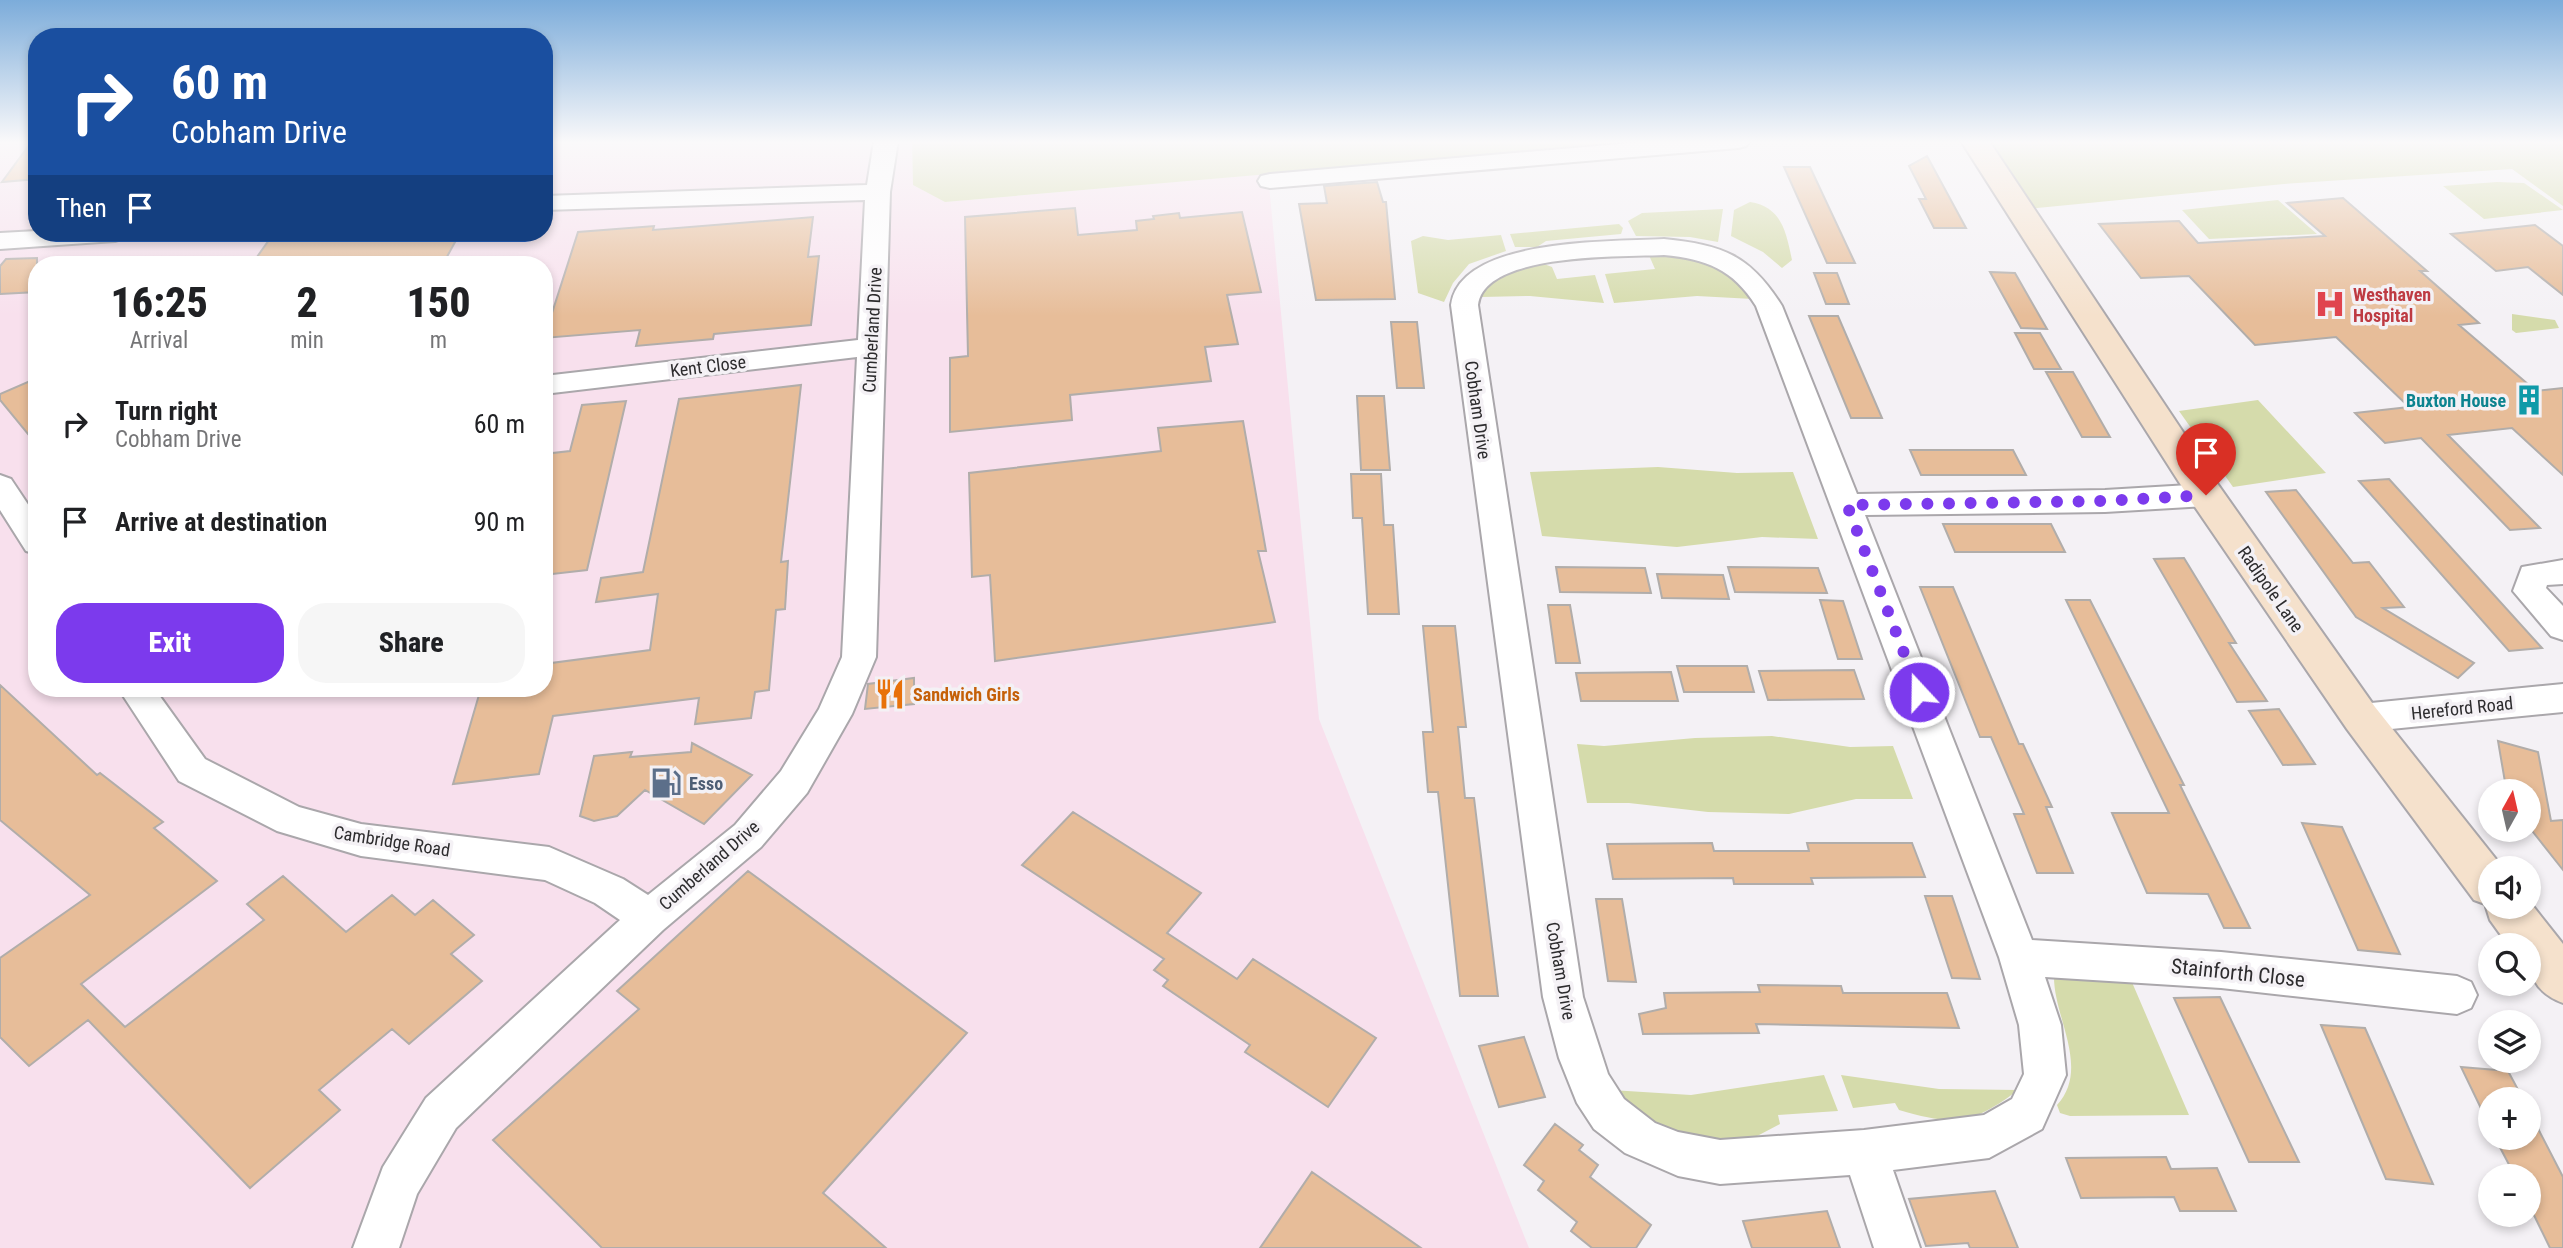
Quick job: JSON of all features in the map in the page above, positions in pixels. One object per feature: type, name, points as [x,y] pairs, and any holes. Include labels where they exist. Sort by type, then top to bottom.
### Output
[{"type":"main road","name":"Radipole Lane","points":[[2014,199],[2206,495],[2361,718],[2478,870]]},
{"type":"main road","points":[[2516,919],[2563,981]]},
{"type":"street","points":[[553,202],[636,199]]},
{"type":"street","name":"Cumberland Drive","points":[[376,1248],[399,1183],[441,1113],[649,918],[747,836],[794,782],[834,714],[859,657],[878,199]]},
{"type":"street","points":[[0,241],[28,239]]},
{"type":"street","name":"Cobham Drive","points":[[1664,247],[1715,254],[1739,266],[1757,285],[1769,306],[1847,505],[2019,957],[2040,1025],[2045,1074],[2027,1114],[1989,1136],[1864,1152],[1720,1162],[1678,1154],[1640,1138],[1609,1114],[1592,1088],[1580,1058],[1563,998],[1468,346],[1465,294],[1472,281],[1509,262],[1664,247]]},
{"type":"street","name":"Kent Close","points":[[553,384],[871,347]]},
{"type":"street","points":[[0,486],[28,529]]},
{"type":"street","points":[[1847,505],[2105,501],[2206,495]]},
{"type":"street","points":[[2563,572],[2533,575],[2529,591],[2563,627]]},
{"type":"street","name":"Cambridge Road","points":[[141,697],[192,770],[290,820],[361,840],[549,864],[609,891],[649,918]]},
{"type":"street","name":"Hereford Road","points":[[2361,718],[2563,698]]},
{"type":"street","name":"Stainforth Close","points":[[2019,957],[2221,970],[2457,995]]},
{"type":"street","points":[[1864,1152],[1897,1248]]},
{"type":"shaded area","points":[[0,199],[28,199],[28,242],[553,242],[553,199],[940,199],[945,202],[977,199],[1270,199],[1319,719],[1529,1248],[0,1248]]},
{"type":"green space","points":[[940,199],[977,199],[945,202]]},
{"type":"green space","points":[[2022,199],[2128,199],[2028,209]]},
{"type":"green space","points":[[2459,199],[2547,199],[2563,210],[2484,219]]},
{"type":"green space","points":[[2554,199],[2563,199],[2563,206]]},
{"type":"green space","points":[[2278,200],[2317,234],[2209,239],[2182,210]]},
{"type":"green space","points":[[1750,202],[1769,209],[1781,222],[1792,260],[1782,268],[1763,252],[1731,236],[1734,210]]},
{"type":"green space","points":[[1723,209],[1718,242],[1690,237],[1636,236],[1628,221],[1642,213]]},
{"type":"green space","points":[[1619,224],[1623,228],[1621,234],[1546,241],[1537,247],[1515,247],[1510,234]]},
{"type":"green space","points":[[1501,235],[1506,251],[1469,264],[1453,283],[1444,302],[1418,293],[1411,241],[1423,236],[1448,240]]},
{"type":"green space","points":[[1664,251],[1729,268],[1753,299],[1697,296],[1614,303],[1605,274],[1655,269],[1648,253]]},
{"type":"green space","points":[[1544,264],[1552,267],[1557,279],[1595,275],[1604,303],[1530,296],[1481,297],[1482,289],[1505,270]]},
{"type":"green space","points":[[2512,314],[2555,320],[2559,328],[2516,333],[2512,330]]},
{"type":"green space","points":[[2258,400],[2326,473],[2233,487],[2179,411]]},
{"type":"green space","points":[[1658,467],[1737,473],[1793,472],[1818,539],[1762,537],[1677,547],[1542,536],[1530,472]]},
{"type":"green space","points":[[1772,736],[1850,747],[1893,746],[1913,799],[1856,799],[1789,814],[1708,812],[1629,803],[1587,803],[1577,744],[1604,746],[1695,738]]},
{"type":"green space","points":[[2128,973],[2189,1115],[2070,1116],[2060,1113],[2057,1105],[2067,1091],[2071,1059],[2055,991],[2054,975]]},
{"type":"green space","points":[[1824,1075],[1838,1111],[1778,1115],[1780,1124],[1740,1145],[1677,1132],[1642,1117],[1611,1090],[1691,1095]]},
{"type":"green space","points":[[1841,1075],[1939,1089],[2018,1090],[1975,1116],[1934,1119],[1899,1110],[1895,1103],[1853,1108]]},
{"type":"building","points":[[1326,199],[1382,199],[1386,202],[1395,299],[1316,300],[1299,204],[1327,203]]},
{"type":"building","points":[[1798,199],[1825,199],[1855,263],[1827,263]]},
{"type":"building","points":[[1919,199],[1950,199],[1966,228],[1934,228]]},
{"type":"building","points":[[2344,199],[2427,271],[2420,271],[2479,323],[2459,325],[2536,391],[2563,388],[2563,475],[2512,428],[2448,435],[2540,528],[2510,530],[2421,438],[2385,443],[2355,413],[2409,407],[2336,337],[2255,345],[2189,276],[2141,278],[2099,224],[2179,221],[2198,243],[2325,236],[2287,203]]},
{"type":"building","points":[[1075,208],[1078,235],[1137,230],[1136,221],[1154,219],[1153,216],[1179,213],[1180,218],[1242,212],[1261,292],[1227,295],[1238,344],[1205,347],[1211,381],[1070,395],[1072,420],[950,432],[950,358],[968,356],[965,217]]},
{"type":"building","points":[[813,217],[808,257],[819,256],[811,325],[714,334],[713,339],[636,346],[640,330],[553,337],[553,310],[578,232],[654,226],[653,230]]},
{"type":"building","points":[[2535,225],[2563,246],[2563,295],[2528,267],[2496,271],[2451,234]]},
{"type":"building","points":[[268,242],[455,242],[447,256],[258,256]]},
{"type":"building","points":[[28,258],[28,292],[0,294],[0,266],[6,259]]},
{"type":"building","points":[[1990,272],[2015,273],[2047,329],[2021,328]]},
{"type":"building","points":[[1814,273],[1837,273],[1849,304],[1826,304]]},
{"type":"building","points":[[1809,316],[1838,316],[1882,418],[1851,418]]},
{"type":"building","points":[[1391,322],[1417,322],[1424,388],[1397,388]]},
{"type":"building","points":[[2015,333],[2040,333],[2061,369],[2034,369]]},
{"type":"building","points":[[2046,372],[2073,372],[2110,437],[2082,437]]},
{"type":"building","points":[[28,382],[28,434],[0,400],[0,394]]},
{"type":"building","points":[[801,385],[781,562],[788,561],[785,609],[776,610],[769,690],[755,692],[751,718],[695,724],[699,698],[553,716],[539,774],[453,784],[478,697],[553,697],[553,663],[650,650],[658,594],[596,602],[601,578],[643,572],[679,399]]},
{"type":"building","points":[[1357,396],[1384,396],[1390,470],[1361,470]]},
{"type":"building","points":[[626,401],[587,570],[553,574],[553,453],[570,451],[582,405]]},
{"type":"building","points":[[1243,421],[1266,551],[1258,551],[1275,622],[995,661],[990,575],[972,577],[969,473],[1161,451],[1158,428]]},
{"type":"building","points":[[1910,450],[2013,450],[2026,475],[1921,475]]},
{"type":"building","points":[[1351,474],[1381,474],[1384,525],[1393,525],[1399,614],[1368,614],[1362,518],[1353,518]]},
{"type":"building","points":[[2389,479],[2542,648],[2509,651],[2359,481]]},
{"type":"building","points":[[2296,490],[2353,563],[2369,562],[2404,607],[2383,608],[2474,663],[2458,678],[2356,617],[2266,492]]},
{"type":"building","points":[[1943,524],[2051,524],[2065,552],[1955,552]]},
{"type":"building","points":[[2184,558],[2236,643],[2229,643],[2267,701],[2237,702],[2154,559]]},
{"type":"building","points":[[1556,567],[1645,568],[1651,593],[1560,592]]},
{"type":"building","points":[[1728,567],[1818,568],[1827,593],[1735,592]]},
{"type":"building","points":[[1657,574],[1723,575],[1729,599],[1662,598]]},
{"type":"building","points":[[1920,587],[1953,587],[2019,744],[2023,744],[2052,807],[2046,807],[2073,873],[2037,873],[2014,814],[2024,814],[1991,737],[1980,737]]},
{"type":"building","points":[[1820,600],[1843,601],[1862,659],[1838,659]]},
{"type":"building","points":[[2066,600],[2090,600],[2184,785],[2180,785],[2250,928],[2224,928],[2208,894],[2147,893],[2112,813],[2169,813]]},
{"type":"building","points":[[1548,605],[1570,605],[1580,663],[1556,663]]},
{"type":"building","points":[[1423,626],[1455,626],[1466,727],[1458,727],[1465,798],[1474,798],[1498,996],[1460,996],[1438,792],[1428,792],[1423,732],[1433,732]]},
{"type":"building","points":[[1677,666],[1747,666],[1754,692],[1684,692]]},
{"type":"building","points":[[1854,670],[1864,699],[1768,700],[1759,671]]},
{"type":"building","points":[[1671,672],[1678,701],[1581,701],[1576,673]]},
{"type":"building","name":"Sandwich Girls","points":[[914,678],[914,704],[865,709],[868,684]]},
{"type":"building","points":[[0,685],[97,775],[100,773],[163,822],[154,828],[217,881],[81,984],[125,1027],[264,920],[247,904],[283,876],[346,932],[392,895],[415,915],[433,900],[474,935],[451,954],[482,981],[409,1044],[392,1029],[319,1090],[340,1110],[250,1188],[88,1020],[29,1066],[0,1037],[0,958],[90,895],[0,820]]},
{"type":"building","points":[[2279,709],[2315,764],[2283,765],[2249,711]]},
{"type":"building","points":[[2498,741],[2538,752],[2551,821],[2563,820],[2563,870],[2541,842],[2541,779],[2504,779]]},
{"type":"building","name":"Esso","points":[[692,743],[752,775],[704,824],[645,790],[617,816],[594,821],[580,816],[594,756],[632,752],[630,757],[691,752]]},
{"type":"building","points":[[1073,812],[1201,893],[1167,933],[1237,979],[1253,959],[1376,1038],[1328,1107],[1245,1052],[1250,1045],[1163,986],[1168,980],[1154,970],[1164,959],[1022,865]]},
{"type":"building","points":[[2302,823],[2342,827],[2400,954],[2358,950]]},
{"type":"building","points":[[1712,843],[1714,851],[1809,851],[1807,843],[1912,843],[1925,877],[1811,878],[1813,884],[1734,884],[1733,878],[1613,879],[1607,844]]},
{"type":"building","points":[[748,871],[967,1033],[823,1193],[886,1248],[602,1248],[493,1140],[639,1009],[617,991]]},
{"type":"building","points":[[1925,896],[1952,896],[1980,979],[1952,978]]},
{"type":"building","points":[[1596,899],[1622,899],[1636,982],[1608,981]]},
{"type":"building","points":[[1758,985],[1841,986],[1843,993],[1947,993],[1959,1028],[1756,1024],[1759,1033],[1643,1034],[1639,1014],[1666,1008],[1664,993],[1760,992]]},
{"type":"building","points":[[2220,997],[2299,1162],[2249,1162],[2174,998]]},
{"type":"building","points":[[2321,1025],[2365,1028],[2433,1184],[2386,1179]]},
{"type":"building","points":[[1524,1037],[1545,1097],[1499,1107],[1479,1046]]},
{"type":"building","points":[[2461,1067],[2478,1068],[2478,1073],[2509,1073],[2517,1087],[2478,1087],[2478,1102]]},
{"type":"building","points":[[1555,1124],[1583,1145],[1579,1150],[1598,1165],[1590,1177],[1651,1225],[1636,1248],[1592,1248],[1571,1231],[1577,1222],[1538,1190],[1544,1181],[1524,1165]]},
{"type":"building","points":[[2541,1134],[2563,1177],[2563,1248],[2550,1248],[2540,1227],[2541,1164],[2509,1164],[2501,1150],[2541,1150]]},
{"type":"building","points":[[2166,1157],[2171,1169],[2217,1168],[2236,1211],[2180,1211],[2174,1197],[2081,1198],[2066,1158]]},
{"type":"building","points":[[1312,1172],[1421,1248],[1260,1248]]},
{"type":"building","points":[[1995,1191],[2018,1248],[1970,1248],[1968,1243],[1926,1246],[1909,1199]]},
{"type":"building","points":[[1827,1211],[1840,1248],[1752,1248],[1743,1221]]},
{"type":"place","name":"Westhaven Hospital","points":[[2330,304]]},
{"type":"place","name":"Buxton House","points":[[2529,400]]},
{"type":"place","name":"Sandwich Girls","points":[[890,694]]},
{"type":"place","name":"Esso","points":[[666,783]]},
{"type":"route","points":[[1919,692],[1847,505],[2105,501],[2206,495]]}]
